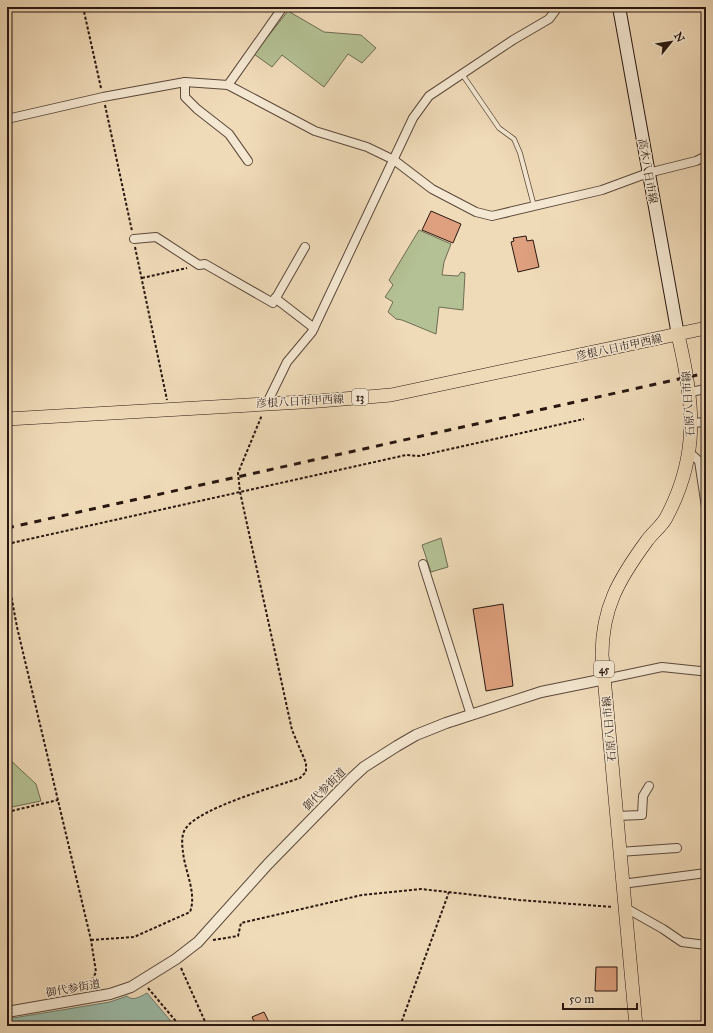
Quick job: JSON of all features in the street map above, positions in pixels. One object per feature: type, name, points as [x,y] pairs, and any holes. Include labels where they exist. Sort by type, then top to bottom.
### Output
[{"type":"main road","name":"高木八日市線","points":[[619,7],[678,335]]},
{"type":"main road","name":"彦根八日市甲西線","points":[[7,419],[319,401],[391,395],[706,328]]},
{"type":"main road","name":"石原八日市線","points":[[636,1026],[619,852],[602,655],[602,633],[610,600],[630,565],[648,540],[666,520],[680,485],[698,458],[692,423],[688,376],[678,335]]},
{"type":"street","points":[[228,85],[283,7]]},
{"type":"street","points":[[267,403],[287,362],[314,328],[413,118],[429,96],[462,73],[549,19],[558,7]]},
{"type":"street","points":[[185,82],[185,97],[197,110],[229,134],[248,161]]},
{"type":"street","points":[[7,119],[104,97],[185,82],[228,85],[315,131],[367,147],[394,160],[432,189],[476,212],[492,216],[602,190],[648,173],[696,161],[706,156]]},
{"type":"street","points":[[134,239],[156,237],[199,266],[205,264],[272,303],[305,247]]},
{"type":"street","points":[[275,298],[314,328]]},
{"type":"street","points":[[690,392],[706,389]]},
{"type":"street","points":[[692,423],[706,422]]},
{"type":"street","points":[[698,458],[706,506]]},
{"type":"street","points":[[423,564],[471,715]]},
{"type":"street","name":"御代参街道","points":[[7,1012],[110,994],[131,987],[176,959],[198,942],[322,807],[364,767],[416,735],[446,723],[541,692],[662,667],[700,671],[706,670]]},
{"type":"street","points":[[616,816],[642,815],[642,796],[649,786]]},
{"type":"street","points":[[619,852],[677,848]]},
{"type":"street","points":[[622,884],[706,873]]},
{"type":"street","points":[[624,908],[663,929],[682,942],[706,945]]},
{"type":"lane","points":[[462,73],[499,128],[514,139],[520,153],[534,206]]},
{"type":"path","points":[[83,7],[104,97],[169,409]]},
{"type":"path","points":[[142,278],[199,266]]},
{"type":"path","points":[[91,940],[134,936],[190,912],[193,904],[183,852],[182,838],[185,829],[196,819],[221,806],[300,778],[306,772],[306,763],[292,730],[240,492],[238,473],[267,403]]},
{"type":"path","points":[[7,544],[406,455],[419,456],[584,419]]},
{"type":"path","points":[[7,573],[17,627],[91,940],[96,972],[82,999]]},
{"type":"path","points":[[7,812],[58,800]]},
{"type":"path","points":[[198,942],[238,936],[241,923],[362,895],[422,889],[519,900],[624,908]]},
{"type":"path","points":[[400,1026],[449,892]]},
{"type":"path","points":[[176,959],[188,980],[207,1026]]},
{"type":"path","points":[[143,980],[180,1026]]},
{"type":"path","points":[[248,1026],[255,1023]]},
{"type":"shaded area","points":[[288,11],[324,32],[361,35],[376,48],[362,63],[348,54],[324,87],[282,55],[272,67],[254,54]]},
{"type":"shaded area","points":[[419,230],[451,244],[444,262],[442,275],[458,276],[461,272],[465,273],[463,310],[439,307],[436,334],[396,319],[388,312],[393,302],[385,297],[393,285],[389,280]]},
{"type":"shaded area","points":[[441,538],[448,567],[431,572],[422,545]]},
{"type":"shaded area","points":[[7,757],[36,784],[41,801],[7,808]]},
{"type":"shaded area","points":[[147,993],[175,1026],[7,1026],[7,1019],[110,1002],[127,996],[129,998],[140,997]]},
{"type":"building","points":[[431,211],[461,224],[453,243],[422,230]]},
{"type":"building","points":[[526,236],[527,241],[533,240],[539,267],[518,272],[511,242],[514,241],[513,238]]},
{"type":"building","points":[[503,604],[513,686],[486,691],[473,609]]},
{"type":"building","points":[[596,967],[617,967],[617,991],[595,991]]},
{"type":"building","points":[[264,1012],[271,1026],[256,1026],[252,1017]]},
{"type":"railway","points":[[7,528],[706,373]]}]
